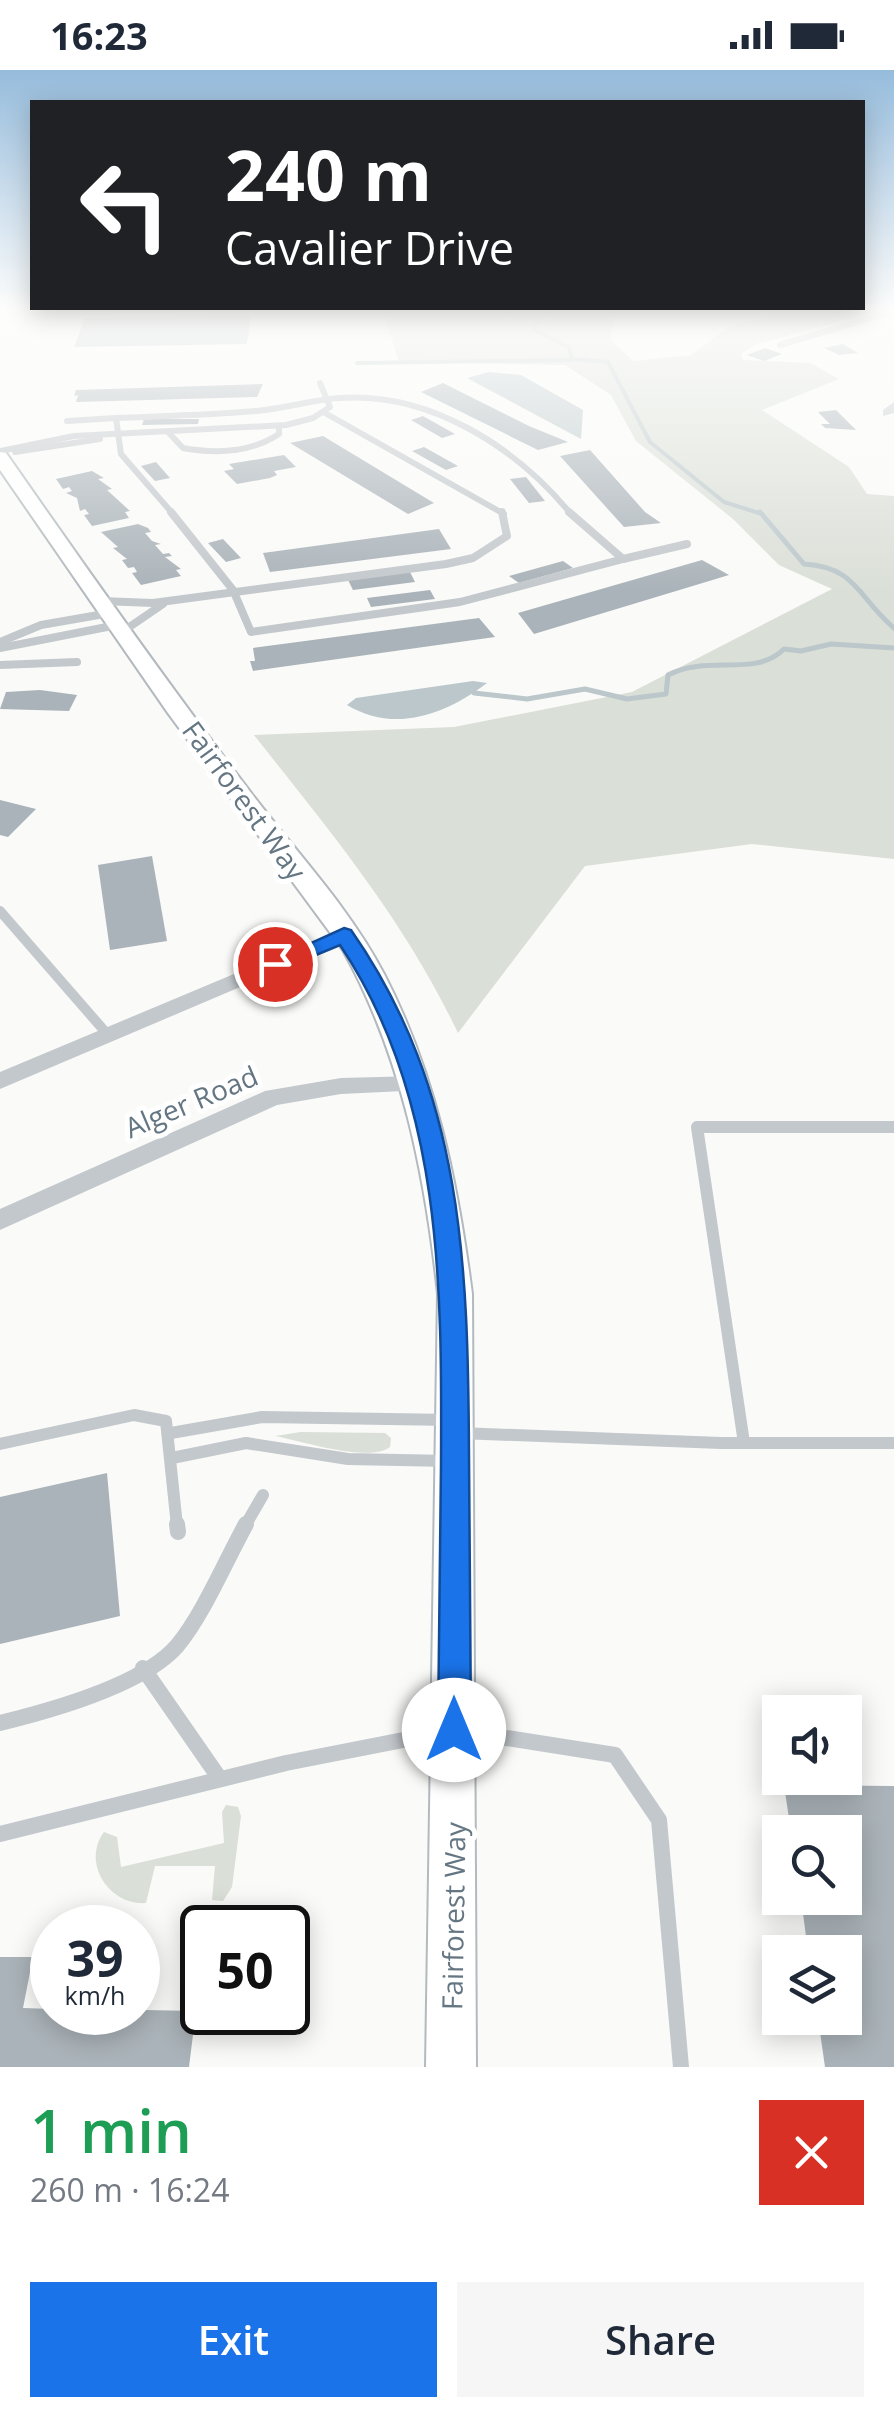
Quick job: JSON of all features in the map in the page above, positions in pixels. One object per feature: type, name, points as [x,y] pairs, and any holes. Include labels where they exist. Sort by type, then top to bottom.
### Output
[{"type":"main road","name":"Fairforest Way","points":[[0,453],[112,618],[368,970],[417,1084],[447,1216],[456,1294],[451,2067]]},
{"type":"street","points":[[0,1081],[344,935]]},
{"type":"street","name":"Alger Road","points":[[0,1220],[274,1097],[341,1086],[417,1084]]},
{"type":"lane","points":[[66,421],[116,415],[259,411],[291,405]]},
{"type":"lane","points":[[0,453],[30,452],[118,433],[279,426],[325,413],[329,405]]},
{"type":"lane","points":[[408,405],[489,439],[551,490],[580,526],[624,559]]},
{"type":"lane","points":[[0,645],[176,599],[446,564],[473,558],[506,536],[506,518],[500,510],[325,413]]},
{"type":"lane","points":[[116,415],[121,454],[233,590],[251,632],[460,602],[688,544]]},
{"type":"lane","points":[[168,432],[183,448],[230,450],[272,440],[279,434],[279,426]]},
{"type":"lane","points":[[0,645],[41,624],[112,618],[176,599]]},
{"type":"lane","points":[[0,665],[76,662]]},
{"type":"lane","points":[[0,911],[108,1035]]},
{"type":"lane","points":[[744,1443],[697,1126],[894,1127]]},
{"type":"lane","points":[[0,1444],[134,1415],[166,1422],[171,1434],[178,1532]]},
{"type":"lane","points":[[171,1434],[262,1417],[455,1438],[894,1443]]},
{"type":"lane","points":[[172,1458],[246,1443],[348,1459],[455,1438]]},
{"type":"lane","points":[[0,1723],[50,1711],[124,1682],[176,1647],[263,1495]]},
{"type":"lane","points":[[144,1668],[220,1779]]},
{"type":"lane","points":[[0,1834],[220,1779],[454,1730],[615,1755],[659,1820],[681,2067]]},
{"type":"shaded area","points":[[518,405],[574,405],[583,410],[581,439]]},
{"type":"shaded area","points":[[617,405],[774,405],[762,410],[849,467],[867,494],[894,496],[894,859],[752,844],[585,866],[458,1033],[390,914],[254,735],[454,727],[632,692],[832,589],[779,565],[733,519],[636,441]]},
{"type":"shaded area","points":[[473,681],[487,683],[455,704],[420,716],[383,718],[347,705],[356,698]]},
{"type":"shaded area","points":[[301,1432],[385,1433],[391,1438],[390,1447],[367,1453],[351,1452],[275,1436]]},
{"type":"shaded area","points":[[226,1805],[238,1807],[241,1816],[232,1887],[223,1901],[212,1900],[215,1866],[155,1866],[146,1903],[121,1898],[103,1880],[96,1857],[104,1832],[117,1837],[121,1867],[224,1843],[222,1812]]},
{"type":"building","points":[[448,405],[487,405],[568,442],[538,450]]},
{"type":"building","points":[[836,410],[856,430],[825,428],[821,424],[830,424],[818,412]]},
{"type":"building","points":[[423,416],[455,434],[442,438],[411,420]]},
{"type":"building","points":[[144,419],[199,419],[198,424],[142,425]]},
{"type":"building","points":[[323,436],[434,503],[408,514],[290,443]]},
{"type":"building","points":[[424,447],[458,466],[446,470],[412,451]]},
{"type":"building","points":[[590,450],[645,512],[661,523],[624,527],[560,456]]},
{"type":"building","points":[[284,455],[296,467],[274,471],[277,475],[270,478],[237,484],[224,471],[234,469],[229,464]]},
{"type":"building","points":[[156,462],[170,478],[155,481],[141,466]]},
{"type":"building","points":[[92,471],[104,478],[98,479],[130,511],[125,512],[129,518],[92,526],[84,515],[89,514],[85,509],[80,511],[77,498],[66,493],[72,491],[69,487],[63,489],[56,479]]},
{"type":"building","points":[[526,477],[545,501],[529,503],[510,479]]},
{"type":"building","points":[[138,524],[148,528],[151,532],[145,533],[161,544],[155,545],[163,554],[172,556],[165,557],[181,569],[176,570],[181,576],[141,585],[132,573],[137,572],[134,567],[128,568],[122,560],[127,559],[113,548],[118,547],[101,532]]},
{"type":"building","points":[[439,529],[451,549],[270,572],[263,553]]},
{"type":"building","points":[[223,539],[241,558],[226,562],[208,543]]},
{"type":"building","points":[[702,560],[729,575],[534,634],[518,613]]},
{"type":"building","points":[[563,561],[573,568],[519,583],[509,576]]},
{"type":"building","points":[[410,572],[415,582],[353,590],[348,580]]},
{"type":"building","points":[[430,590],[435,599],[371,607],[367,598]]},
{"type":"building","points":[[479,618],[495,637],[253,671],[250,661],[255,661],[253,648]]},
{"type":"building","points":[[40,690],[77,695],[69,711],[0,709],[6,692]]},
{"type":"building","points":[[0,800],[36,809],[8,837],[0,835]]},
{"type":"building","points":[[152,856],[167,941],[110,950],[98,865]]},
{"type":"building","points":[[107,1473],[120,1616],[0,1644],[0,1497]]},
{"type":"building","points":[[862,1786],[894,1786],[894,2067],[825,2067],[820,2035],[862,2035],[862,1935],[806,1935],[803,1915],[862,1915],[862,1815],[788,1815],[785,1795],[862,1795]]},
{"type":"building","points":[[0,1957],[30,1957],[23,2008],[30,2008],[30,2035],[160,2035],[160,2010],[180,2011],[180,2035],[193,2035],[189,2067],[0,2067]]},
{"type":"waterway","points":[[631,405],[650,442],[724,502],[762,514]]},
{"type":"waterway","points":[[762,514],[804,564],[822,566],[846,578],[894,628]]},
{"type":"waterway","points":[[474,693],[527,699],[585,689],[627,699],[666,694],[668,675],[684,669],[759,662],[784,649],[801,651],[831,644],[894,648]]},
{"type":"route","points":[[275,964],[344,935],[368,970],[417,1084],[440,1172],[456,1294],[454,1730]]}]
